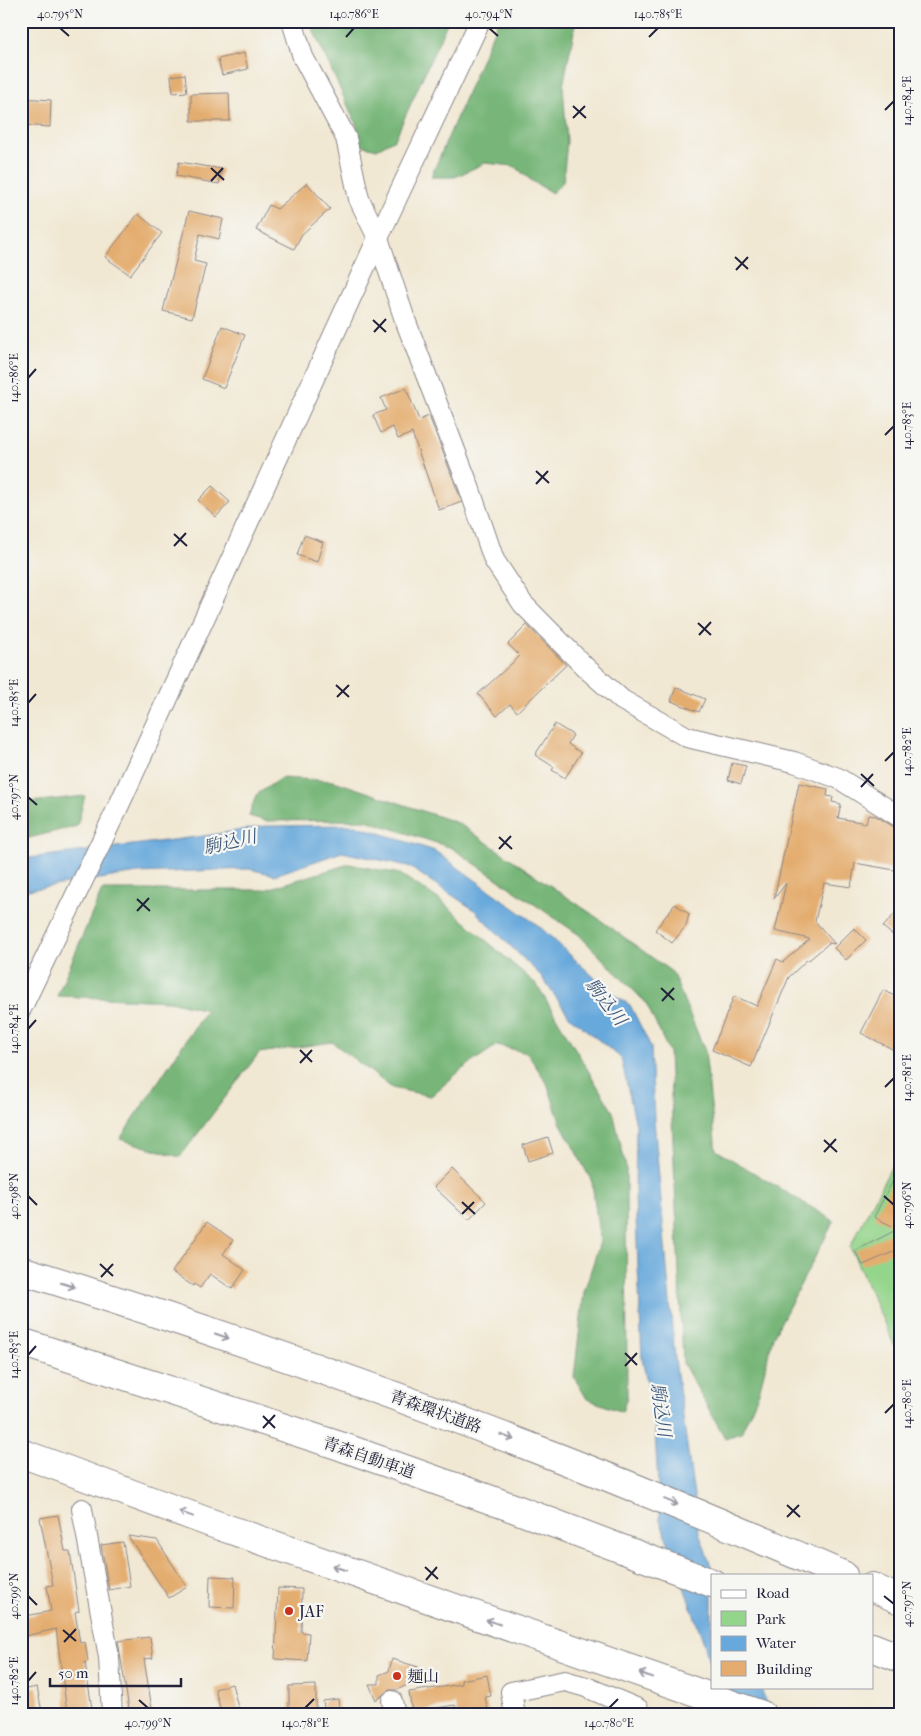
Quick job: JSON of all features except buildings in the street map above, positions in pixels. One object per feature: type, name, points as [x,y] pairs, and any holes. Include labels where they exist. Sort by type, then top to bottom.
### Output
[{"type":"highway","name":"青森環状道路","points":[[21,1270],[289,1358],[460,1419],[758,1537],[841,1574]]},
{"type":"highway","name":"青森自動車道","points":[[21,1342],[340,1446],[711,1583]]},
{"type":"highway","points":[[21,1453],[211,1523],[762,1715]]},
{"type":"highway","points":[[874,1589],[899,1599]]},
{"type":"highway","points":[[874,1647],[900,1658]]},
{"type":"street","points":[[292,21],[303,57],[346,138],[360,199],[378,238],[404,317],[469,487],[494,560],[523,604],[586,668],[622,700],[687,737],[794,762],[838,778],[900,817]]},
{"type":"street","points":[[21,1009],[120,804],[378,238],[480,21]]},
{"type":"street","points":[[82,1509],[109,1657],[112,1715]]},
{"type":"street","points":[[514,1715],[511,1692],[565,1681],[586,1687],[638,1709],[639,1715]]},
{"type":"green space","points":[[309,21],[448,21],[395,139],[377,149],[361,145],[357,126]]},
{"type":"green space","points":[[498,21],[576,21],[563,86],[567,141],[563,182],[552,193],[532,181],[514,166],[485,163],[455,177],[431,177]]},
{"type":"green space","points":[[281,778],[334,781],[458,823],[592,914],[672,972],[705,1051],[716,1150],[834,1221],[773,1337],[759,1392],[741,1433],[725,1438],[683,1363],[669,1052],[646,1003],[578,934],[452,848],[366,820],[266,821],[249,816],[256,795]]},
{"type":"green space","points":[[85,796],[77,826],[21,840],[21,803]]},
{"type":"green space","points":[[349,864],[400,874],[440,900],[537,985],[613,1112],[626,1167],[627,1397],[622,1412],[587,1399],[574,1377],[584,1292],[600,1242],[592,1182],[560,1122],[547,1083],[527,1053],[497,1045],[461,1070],[431,1096],[392,1088],[332,1042],[259,1053],[180,1157],[120,1139],[206,1010],[170,1001],[57,996],[102,890],[264,890]]},
{"type":"green space","points":[[900,1150],[900,1358],[850,1247]]},
{"type":"water","name":"駒込川","points":[[355,825],[435,851],[539,926],[611,993],[630,1005],[651,1047],[654,1120],[675,1359],[699,1532],[714,1574],[711,1574],[711,1670],[705,1646],[660,1520],[654,1414],[642,1359],[635,1196],[636,1125],[621,1058],[570,1017],[540,975],[473,909],[408,866],[342,852],[275,875],[249,869],[138,873],[21,891],[21,859],[212,835],[265,826]]},
{"type":"water","points":[[719,1688],[760,1688],[772,1715]]},
{"type":"place","name":"JAF","points":[[289,1611]]},
{"type":"place","name":"麺山","points":[[397,1676]]}]
